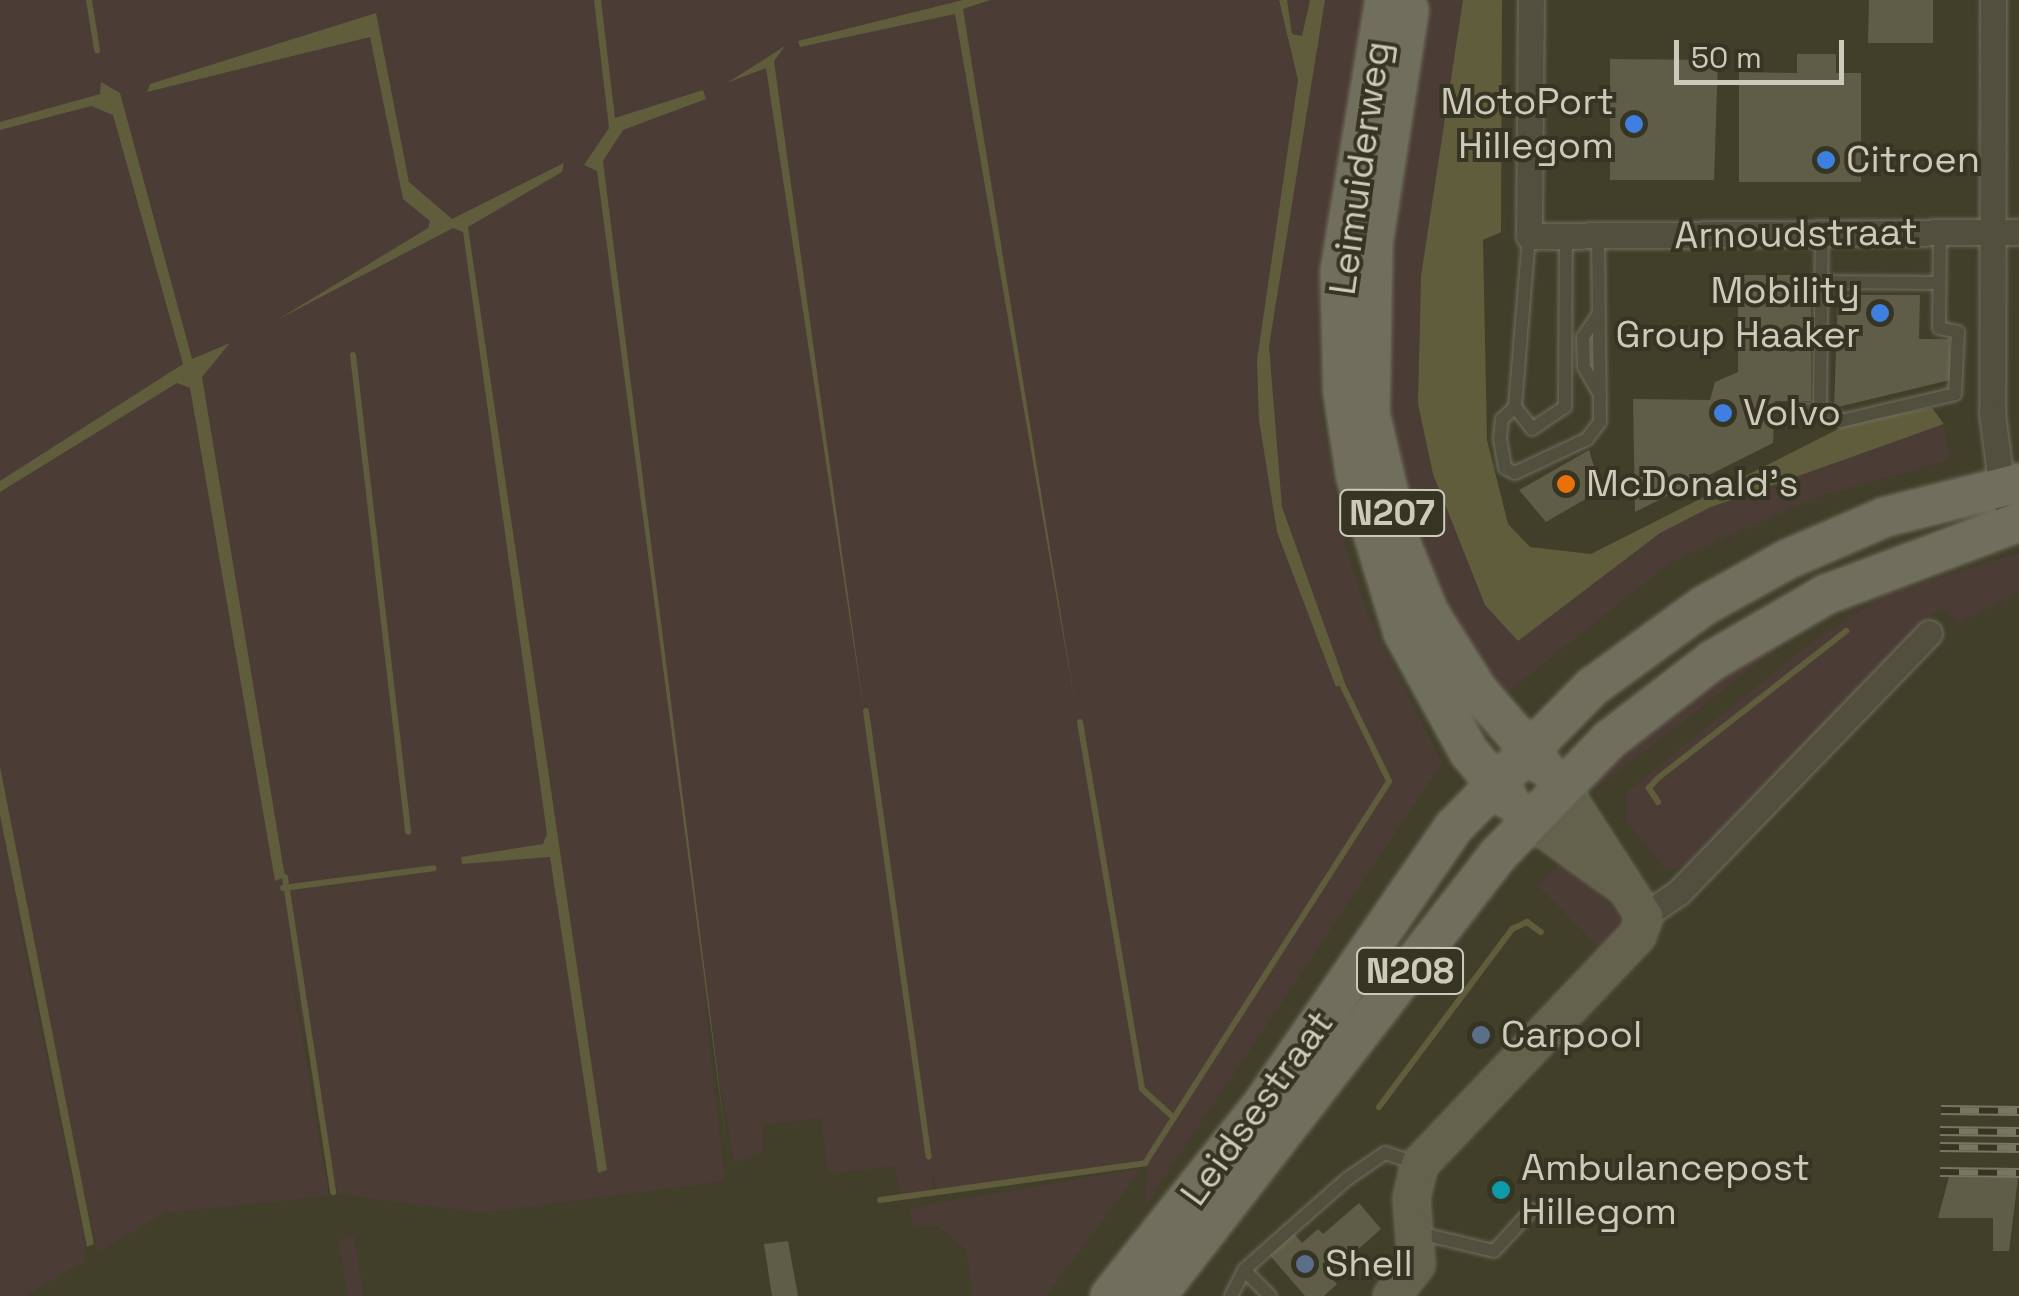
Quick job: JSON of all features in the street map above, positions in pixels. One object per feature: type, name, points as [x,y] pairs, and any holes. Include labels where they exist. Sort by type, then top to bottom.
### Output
[{"type":"main road","name":"Leimuiderweg","points":[[1384,0],[1340,272],[1343,392],[1360,496],[1392,600],[1437,699],[1492,785]]},
{"type":"main road","name":"Leimuiderweg","points":[[1410,0],[1372,242],[1370,414],[1400,542],[1429,612],[1454,658],[1526,747]]},
{"type":"main road","name":"Leidsestraat","points":[[1110,1296],[1262,1105],[1492,785],[1526,747],[1592,687],[1705,604],[1885,517],[2010,484]]},
{"type":"main road","name":"Leidsestraat","points":[[1156,1296],[1529,818],[1560,786],[1664,694],[1742,641],[1827,594],[2013,523]]},
{"type":"main road","name":"N207","points":[[1526,747],[1560,786]]},
{"type":"main road","name":"N207","points":[[1492,785],[1529,818]]},
{"type":"street","points":[[1529,236],[1531,0]]},
{"type":"street","points":[[1993,0],[1993,231],[2013,523]]},
{"type":"street","name":"Arnoudstraat","points":[[1529,236],[1822,230],[2019,232]]},
{"type":"street","points":[[1638,904],[1680,892],[1930,633]]},
{"type":"street","points":[[1391,1296],[1416,1264],[1418,1233],[1411,1198],[1419,1164],[1637,935],[1638,904],[1560,786]]},
{"type":"street","points":[[1529,818],[1638,904]]},
{"type":"lane","points":[[1820,411],[1822,230]]},
{"type":"lane","points":[[1797,410],[1820,411],[1841,420],[1955,394],[1958,332],[1939,328],[1940,232]]},
{"type":"lane","points":[[1529,236],[1515,407],[1502,419],[1500,439],[1506,468],[1515,473],[1588,439],[1600,422],[1598,237]]},
{"type":"lane","points":[[1515,407],[1532,428],[1565,407],[1566,238]]},
{"type":"lane","points":[[1821,282],[1940,284]]},
{"type":"lane","points":[[1231,1296],[1244,1270],[1384,1153],[1419,1164]]},
{"type":"lane","points":[[1418,1233],[1494,1251],[1532,1210]]},
{"type":"lane","points":[[1244,1270],[1270,1296]]},
{"type":"shaded area","points":[[0,0],[1375,0],[1320,324],[1321,411],[1344,542],[1368,614],[1442,763],[1145,1207],[1147,1166],[1166,1130],[1144,1161],[937,1190],[932,1173],[932,1194],[901,1195],[895,1166],[828,1174],[821,1118],[763,1125],[763,1151],[734,1163],[703,985],[725,1181],[482,1213],[338,1194],[287,949],[329,1196],[166,1213],[98,1252],[13,893],[86,1247],[84,1262],[25,1296],[0,1296]]},
{"type":"shaded area","points":[[594,0],[601,0],[615,118],[703,90],[706,99],[623,130],[603,161],[728,1156],[597,171],[584,165],[609,128]]},
{"type":"shaded area","points":[[963,0],[990,0],[963,9],[1075,703],[955,14],[800,47],[798,41]]},
{"type":"shaded area","points":[[1279,0],[1287,0],[1292,34],[1302,36],[1310,0],[1325,0],[1269,346],[1282,507],[1345,683],[1336,687],[1277,532],[1259,420],[1257,360],[1298,80]]},
{"type":"shaded area","points":[[1416,0],[1463,0],[1421,276],[1418,404],[1518,641],[1660,533],[1711,507],[1915,430],[1944,424],[1949,460],[1818,497],[1673,561],[1503,696],[1480,672],[1413,548],[1375,351]]},
{"type":"shaded area","points":[[1463,0],[1502,0],[1501,232],[1483,240],[1487,440],[1508,524],[1530,547],[1591,554],[1850,423],[1932,408],[1944,424],[1711,507],[1660,533],[1518,641],[1485,605],[1433,474],[1418,404],[1421,276]]},
{"type":"shaded area","points":[[376,13],[409,182],[452,219],[564,163],[562,172],[468,227],[607,1170],[598,1173],[550,857],[462,864],[461,857],[543,844],[547,834],[463,232],[453,228],[277,320],[428,228],[430,221],[403,199],[370,37],[147,92],[150,84]]},
{"type":"shaded area","points":[[785,46],[774,61],[864,712],[766,68],[727,83]]},
{"type":"shaded area","points":[[101,82],[120,93],[192,359],[230,343],[202,377],[285,877],[275,881],[190,388],[177,383],[0,492],[0,481],[183,364],[113,115],[91,106],[0,130],[0,122],[100,94]]},
{"type":"shaded area","points":[[2019,553],[2019,592],[1958,624],[1941,607],[1688,866],[1666,870],[1626,821],[1627,792],[1810,643],[1886,594]]},
{"type":"shaded area","points":[[1839,599],[1689,717],[1591,792],[1589,768]]},
{"type":"shaded area","points":[[0,767],[94,1244],[87,1247],[0,815]]},
{"type":"shaded area","points":[[1564,861],[1617,911],[1622,930],[1608,957],[1537,885]]},
{"type":"shaded area","points":[[1142,1168],[1046,1296],[973,1296],[966,1250],[938,1226],[914,1227],[909,1208]]},
{"type":"shaded area","points":[[354,1235],[364,1296],[348,1296],[338,1240]]},
{"type":"building","points":[[1869,0],[1933,0],[1933,43],[1868,43]]},
{"type":"building","points":[[1797,54],[1836,54],[1836,73],[1861,73],[1861,182],[1739,182],[1739,72],[1797,73]]},
{"type":"building","points":[[1610,59],[1718,60],[1714,180],[1610,180]]},
{"type":"building","points":[[1738,275],[1811,275],[1811,401],[1775,401],[1773,443],[1635,512],[1633,399],[1710,400],[1715,382],[1738,372]]},
{"type":"building","points":[[1838,295],[1920,295],[1919,339],[1950,339],[1950,380],[1834,408]]},
{"type":"building","points":[[1589,450],[1601,490],[1546,522],[1519,490]]},
{"type":"building","name":"Ambulancepost Hillegom","points":[[1501,1175],[1516,1190],[1501,1205],[1487,1190]]},
{"type":"building","points":[[1949,1177],[2018,1178],[2009,1251],[1993,1251],[1993,1218],[1938,1218]]},
{"type":"building","points":[[1359,1203],[1381,1229],[1329,1275],[1337,1284],[1324,1296],[1305,1296],[1267,1252],[1292,1231],[1302,1243],[1318,1229],[1323,1234]]},
{"type":"building","points":[[788,1241],[798,1296],[772,1296],[764,1244]]},
{"type":"waterway","points":[[89,0],[97,50]]},
{"type":"waterway","points":[[353,355],[408,832]]},
{"type":"waterway","points":[[1658,802],[1649,788],[1658,778],[1846,631]]},
{"type":"waterway","points":[[880,1200],[1145,1163],[1389,781],[1342,684]]},
{"type":"waterway","points":[[866,711],[929,1157]]},
{"type":"waterway","points":[[1080,722],[1142,1089],[1174,1118]]},
{"type":"waterway","points":[[283,888],[434,868]]},
{"type":"waterway","points":[[285,877],[333,1192]]},
{"type":"waterway","points":[[1379,1107],[1512,929],[1527,922],[1541,932]]},
{"type":"railway","points":[[1941,1110],[2019,1111]]},
{"type":"railway","points":[[1940,1131],[2019,1132]]},
{"type":"railway","points":[[1940,1147],[2019,1148]]},
{"type":"railway","points":[[1940,1172],[2019,1173]]},
{"type":"place","name":"MotoPort Hillegom","points":[[1634,124]]},
{"type":"place","name":"Citroen","points":[[1826,160]]},
{"type":"place","name":"Mobility Group Haaker","points":[[1880,313]]},
{"type":"place","name":"Volvo","points":[[1723,413]]},
{"type":"place","name":"McDonald's","points":[[1566,484]]},
{"type":"place","name":"Carpool","points":[[1481,1035]]},
{"type":"place","name":"Ambulancepost Hillegom","points":[[1501,1190]]},
{"type":"place","name":"Shell","points":[[1305,1264]]}]
